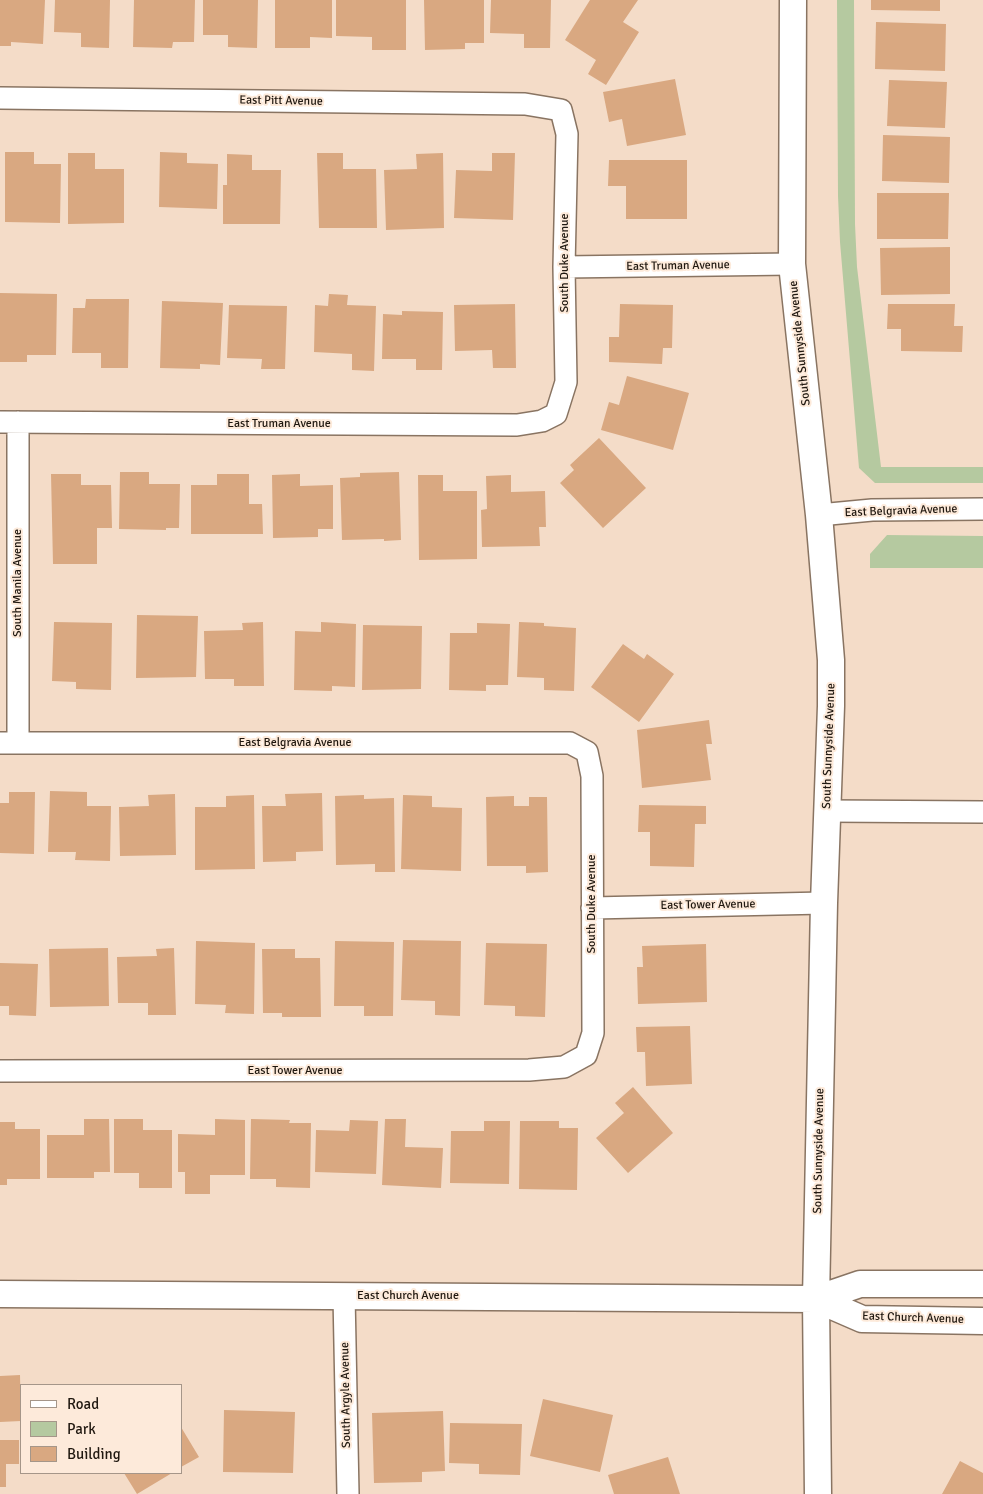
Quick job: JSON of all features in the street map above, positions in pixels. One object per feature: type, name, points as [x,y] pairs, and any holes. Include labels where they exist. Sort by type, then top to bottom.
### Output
[{"type":"street","name":"South Sunnyside Avenue","points":[[793,0],[792,264],[828,606],[831,660],[816,1299],[818,1494]]},
{"type":"street","name":"East Pitt Avenue","points":[[0,98],[525,104],[561,110]]},
{"type":"street","name":"South Duke Avenue","points":[[556,414],[566,382],[564,267],[567,134],[561,110]]},
{"type":"street","name":"East Truman Avenue","points":[[564,267],[792,264]]},
{"type":"street","name":"East Truman Avenue","points":[[9,422],[517,425],[542,421],[556,414]]},
{"type":"street","name":"South Manila Avenue","points":[[9,422],[9,743]]},
{"type":"street","name":"East Belgravia Avenue","points":[[819,515],[872,510],[983,509]]},
{"type":"street","name":"East Belgravia Avenue","points":[[9,743],[570,743],[587,752]]},
{"type":"street","name":"South Duke Avenue","points":[[586,1055],[593,1033],[592,776],[587,752]]},
{"type":"street","points":[[827,811],[983,812]]},
{"type":"street","name":"East Tower Avenue","points":[[592,908],[824,903]]},
{"type":"street","name":"East Tower Avenue","points":[[0,1071],[529,1070],[564,1067],[586,1055]]},
{"type":"street","name":"East Church Avenue","points":[[0,1294],[816,1299],[860,1284],[983,1284]]},
{"type":"street","name":"South Argyle Avenue","points":[[344,1295],[348,1494]]},
{"type":"street","name":"East Church Avenue","points":[[816,1299],[862,1319],[983,1321]]},
{"type":"green space","points":[[837,0],[854,0],[855,224],[857,267],[881,467],[983,467],[983,483],[875,483],[859,468],[840,242]]},
{"type":"green space","points":[[887,535],[983,536],[983,568],[870,568],[870,554]]},
{"type":"building","points":[[0,0],[45,0],[43,44],[11,42],[11,46],[0,46]]},
{"type":"building","points":[[55,0],[110,0],[109,48],[81,47],[81,33],[54,32]]},
{"type":"building","points":[[134,0],[195,0],[194,42],[173,42],[172,48],[133,47]]},
{"type":"building","points":[[203,0],[258,0],[257,48],[228,47],[228,35],[203,35]]},
{"type":"building","points":[[275,0],[332,0],[332,38],[310,37],[310,48],[275,48]]},
{"type":"building","points":[[336,0],[406,0],[406,50],[372,50],[372,37],[336,36]]},
{"type":"building","points":[[424,0],[484,0],[484,43],[465,43],[465,49],[425,50]]},
{"type":"building","points":[[491,0],[551,0],[550,48],[524,48],[524,34],[490,33]]},
{"type":"building","points":[[590,0],[638,0],[623,22],[639,32],[606,85],[588,74],[596,60],[565,40]]},
{"type":"building","points":[[871,0],[940,0],[940,11],[871,10]]},
{"type":"building","points":[[876,22],[946,24],[945,71],[875,69]]},
{"type":"building","points":[[675,79],[686,135],[627,146],[622,119],[609,122],[603,92]]},
{"type":"building","points":[[889,80],[947,82],[945,128],[887,126]]},
{"type":"building","points":[[883,135],[950,137],[949,183],[882,181]]},
{"type":"building","points":[[5,152],[34,152],[34,164],[61,164],[60,223],[5,222]]},
{"type":"building","points":[[160,152],[187,153],[187,163],[218,164],[217,209],[159,207]]},
{"type":"building","points":[[68,153],[95,153],[95,169],[124,169],[124,223],[68,224]]},
{"type":"building","points":[[317,153],[343,153],[343,169],[376,169],[377,228],[319,228]]},
{"type":"building","points":[[443,153],[444,228],[386,230],[384,170],[417,169],[416,154]]},
{"type":"building","points":[[492,153],[515,153],[513,220],[454,218],[456,170],[492,171]]},
{"type":"building","points":[[227,154],[252,155],[252,170],[281,170],[280,224],[223,224],[223,185],[227,185]]},
{"type":"building","points":[[609,160],[687,160],[687,219],[626,219],[626,186],[608,186]]},
{"type":"building","points":[[877,193],[949,193],[948,239],[877,239]]},
{"type":"building","points":[[950,247],[950,294],[881,295],[880,248]]},
{"type":"building","points":[[0,293],[57,294],[56,355],[27,355],[27,362],[0,362]]},
{"type":"building","points":[[329,294],[348,295],[347,305],[376,306],[374,371],[352,370],[352,354],[314,352],[315,305],[328,306]]},
{"type":"building","points":[[86,299],[129,299],[128,368],[101,368],[101,353],[72,353],[73,308],[85,308]]},
{"type":"building","points":[[162,301],[223,303],[220,365],[200,364],[200,369],[160,368]]},
{"type":"building","points":[[515,304],[516,368],[493,368],[492,350],[455,351],[454,305]]},
{"type":"building","points":[[620,304],[673,305],[672,348],[663,348],[662,364],[609,362],[609,337],[619,337]]},
{"type":"building","points":[[888,304],[955,304],[954,326],[963,326],[962,352],[901,351],[901,329],[887,329]]},
{"type":"building","points":[[229,305],[287,306],[285,369],[261,369],[262,359],[227,358]]},
{"type":"building","points":[[402,311],[443,312],[442,370],[416,370],[416,359],[382,359],[383,314],[402,315]]},
{"type":"building","points":[[627,376],[689,393],[673,450],[601,430],[609,402],[619,405]]},
{"type":"building","points":[[599,438],[646,488],[603,528],[560,483],[574,470],[570,465]]},
{"type":"building","points":[[120,472],[149,472],[149,484],[180,484],[179,528],[166,528],[166,530],[119,529]]},
{"type":"building","points":[[399,472],[401,540],[342,540],[340,478],[360,477],[360,473]]},
{"type":"building","points":[[51,474],[81,474],[81,485],[111,485],[112,528],[97,528],[97,564],[53,564]]},
{"type":"building","points":[[217,474],[249,474],[249,504],[262,504],[263,534],[191,534],[191,485],[217,485]]},
{"type":"building","points":[[300,474],[300,486],[333,485],[333,529],[318,529],[318,537],[273,538],[272,475]]},
{"type":"building","points":[[418,475],[443,475],[443,491],[477,491],[477,559],[419,560]]},
{"type":"building","points":[[511,475],[511,492],[545,491],[546,527],[539,527],[540,546],[482,547],[481,510],[487,509],[486,476]]},
{"type":"building","points":[[137,615],[198,616],[196,677],[136,678]]},
{"type":"building","points":[[54,622],[112,623],[111,690],[76,689],[76,682],[52,681]]},
{"type":"building","points":[[263,622],[264,686],[234,686],[234,679],[205,679],[204,631],[243,630],[242,623]]},
{"type":"building","points":[[321,622],[356,624],[355,687],[332,686],[332,691],[294,690],[295,631],[321,632]]},
{"type":"building","points":[[519,622],[544,623],[544,626],[576,628],[574,691],[544,690],[544,678],[517,677]]},
{"type":"building","points":[[477,623],[510,624],[508,685],[486,685],[486,691],[449,690],[450,633],[477,633]]},
{"type":"building","points":[[363,625],[422,626],[421,689],[362,690]]},
{"type":"building","points":[[623,644],[644,659],[647,654],[674,674],[639,722],[591,687]]},
{"type":"building","points":[[709,720],[712,744],[706,744],[711,780],[642,788],[637,730]]},
{"type":"building","points":[[50,791],[87,792],[87,806],[111,806],[110,861],[75,860],[76,852],[48,852]]},
{"type":"building","points":[[9,792],[35,792],[34,854],[0,853],[0,803],[9,803]]},
{"type":"building","points":[[322,793],[323,851],[296,852],[296,861],[263,862],[262,806],[286,806],[285,794]]},
{"type":"building","points":[[175,794],[176,855],[120,856],[119,807],[149,806],[148,795]]},
{"type":"building","points":[[254,795],[255,869],[195,870],[195,807],[226,807],[226,796]]},
{"type":"building","points":[[364,795],[364,799],[394,798],[395,872],[375,872],[375,864],[336,865],[335,796]]},
{"type":"building","points":[[403,795],[432,796],[432,807],[462,808],[461,871],[401,869]]},
{"type":"building","points":[[514,796],[514,806],[529,806],[529,797],[547,797],[548,872],[526,873],[526,866],[487,866],[486,797]]},
{"type":"building","points":[[639,805],[706,806],[706,824],[695,824],[694,867],[650,866],[650,832],[638,832]]},
{"type":"building","points":[[403,940],[461,941],[460,1016],[435,1015],[435,1001],[401,1000]]},
{"type":"building","points":[[196,941],[255,943],[254,1014],[225,1013],[226,1005],[195,1004]]},
{"type":"building","points":[[335,941],[394,942],[393,1016],[364,1016],[364,1006],[334,1006]]},
{"type":"building","points":[[486,943],[547,944],[545,1017],[515,1016],[515,1006],[484,1005]]},
{"type":"building","points":[[706,944],[707,1002],[638,1004],[637,967],[643,967],[642,946]]},
{"type":"building","points":[[108,948],[109,1006],[50,1007],[49,949]]},
{"type":"building","points":[[174,948],[176,1015],[148,1015],[148,1003],[118,1003],[117,957],[157,956],[156,949]]},
{"type":"building","points":[[262,949],[295,949],[295,958],[320,958],[321,1017],[282,1017],[282,1013],[263,1013]]},
{"type":"building","points":[[0,963],[38,964],[36,1016],[9,1015],[9,1006],[0,1006]]},
{"type":"building","points":[[690,1026],[692,1084],[646,1086],[645,1052],[637,1052],[636,1027]]},
{"type":"building","points":[[633,1087],[673,1133],[628,1173],[596,1138],[624,1113],[615,1103]]},
{"type":"building","points":[[84,1119],[109,1119],[110,1172],[94,1172],[94,1178],[47,1178],[47,1135],[84,1135]]},
{"type":"building","points":[[114,1119],[143,1119],[143,1130],[172,1130],[172,1188],[139,1188],[139,1173],[114,1173]]},
{"type":"building","points":[[215,1119],[245,1120],[245,1175],[210,1175],[210,1194],[185,1194],[185,1172],[178,1172],[178,1134],[215,1135]]},
{"type":"building","points":[[251,1119],[290,1120],[289,1123],[311,1123],[310,1188],[276,1187],[276,1179],[250,1179]]},
{"type":"building","points":[[385,1119],[406,1119],[405,1147],[443,1148],[441,1188],[382,1185]]},
{"type":"building","points":[[350,1120],[378,1121],[376,1174],[315,1172],[316,1130],[349,1131]]},
{"type":"building","points":[[484,1121],[510,1121],[509,1184],[450,1183],[451,1131],[484,1131]]},
{"type":"building","points":[[520,1121],[559,1121],[559,1128],[578,1128],[577,1190],[519,1189]]},
{"type":"building","points":[[0,1122],[15,1122],[15,1129],[40,1129],[40,1179],[7,1179],[7,1185],[0,1185]]},
{"type":"building","points":[[20,1375],[20,1421],[0,1422],[0,1376]]},
{"type":"building","points":[[543,1399],[613,1415],[600,1472],[530,1456]]},
{"type":"building","points":[[224,1410],[295,1412],[293,1473],[223,1472]]},
{"type":"building","points":[[443,1411],[445,1471],[422,1472],[422,1482],[374,1483],[372,1413]]},
{"type":"building","points":[[450,1423],[522,1424],[520,1475],[479,1474],[479,1464],[449,1463]]},
{"type":"building","points":[[182,1429],[199,1457],[182,1466]]},
{"type":"building","points":[[0,1440],[19,1440],[19,1464],[6,1464],[6,1487],[0,1487]]},
{"type":"building","points":[[668,1457],[680,1494],[614,1494],[608,1475]]},
{"type":"building","points":[[960,1461],[983,1473],[983,1494],[942,1494]]},
{"type":"building","points":[[125,1474],[170,1474],[137,1494]]}]
